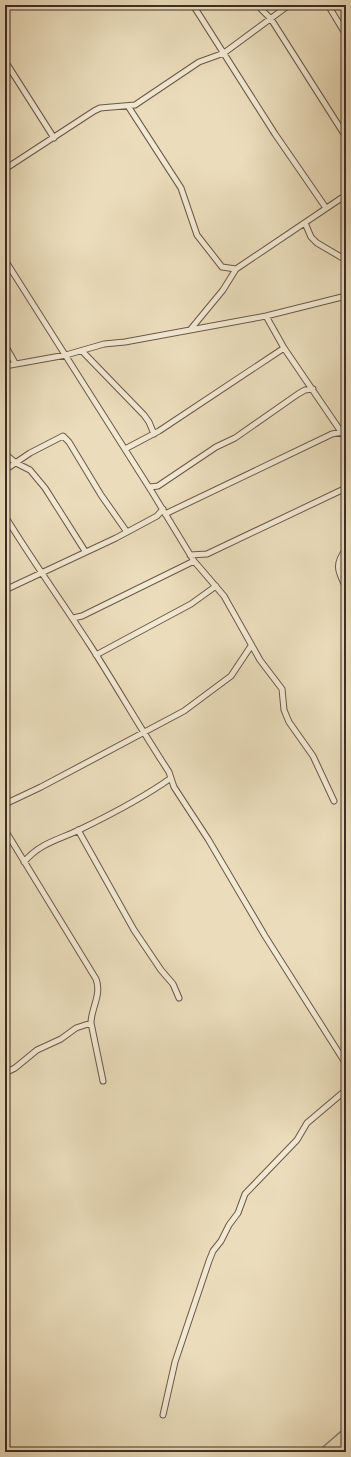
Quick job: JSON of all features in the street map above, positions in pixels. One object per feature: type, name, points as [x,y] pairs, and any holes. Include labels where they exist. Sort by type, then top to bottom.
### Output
[{"type":"street","points":[[193,5],[275,134],[326,208]]},
{"type":"street","points":[[257,5],[271,20],[346,137]]},
{"type":"street","points":[[5,160],[7,168],[100,108],[135,105],[199,62],[224,53],[271,20],[289,5]]},
{"type":"street","points":[[328,5],[346,35]]},
{"type":"street","points":[[5,61],[54,138]]},
{"type":"street","points":[[128,106],[181,188],[196,235],[222,267],[236,269]]},
{"type":"street","points":[[190,330],[223,290],[236,269],[346,195]]},
{"type":"street","points":[[305,223],[311,237],[317,243],[346,260]]},
{"type":"street","points":[[5,260],[150,488],[190,555],[224,596],[251,646],[282,689],[284,710],[289,722],[313,756],[334,801]]},
{"type":"street","points":[[5,366],[66,355],[104,344],[125,342],[266,316],[346,296]]},
{"type":"street","points":[[266,316],[284,348],[346,439]]},
{"type":"street","points":[[5,345],[15,364]]},
{"type":"street","points":[[125,449],[154,434],[216,395],[284,348]]},
{"type":"street","points":[[82,351],[144,415],[154,434]]},
{"type":"street","points":[[150,488],[158,486],[216,447],[235,438],[298,394],[305,390],[313,389]]},
{"type":"street","points":[[332,434],[336,423]]},
{"type":"street","points":[[5,590],[43,573],[84,551],[127,532],[157,516],[165,514],[332,434],[342,432]]},
{"type":"street","points":[[5,470],[58,437],[66,438],[127,532]]},
{"type":"street","points":[[5,454],[16,463],[30,470],[45,488],[84,551]]},
{"type":"street","points":[[154,495],[158,486]]},
{"type":"street","points":[[190,555],[207,554],[346,488]]},
{"type":"street","points":[[157,516],[165,514]]},
{"type":"street","points":[[5,516],[33,562],[43,573],[73,618],[265,936],[346,1064]]},
{"type":"street","points":[[346,549],[339,558],[338,570],[346,588]]},
{"type":"street","points":[[73,618],[82,616],[194,561]]},
{"type":"street","points":[[96,655],[191,604],[216,586]]},
{"type":"street","points":[[5,804],[41,787],[184,712],[231,676],[251,646]]},
{"type":"street","points":[[24,862],[31,854],[47,843],[78,830],[151,792],[171,778]]},
{"type":"street","points":[[5,830],[99,986],[98,996],[91,1017],[91,1023],[103,1081]]},
{"type":"street","points":[[78,830],[134,930],[161,970],[173,984],[179,998]]},
{"type":"street","points":[[5,1073],[15,1068],[37,1050],[61,1039],[76,1028],[91,1023]]},
{"type":"street","points":[[162,1415],[175,1362],[209,1261],[213,1251],[238,1213],[245,1194],[297,1140],[307,1123],[346,1090]]},
{"type":"waterway","points":[[317,1452],[346,1427]]}]
